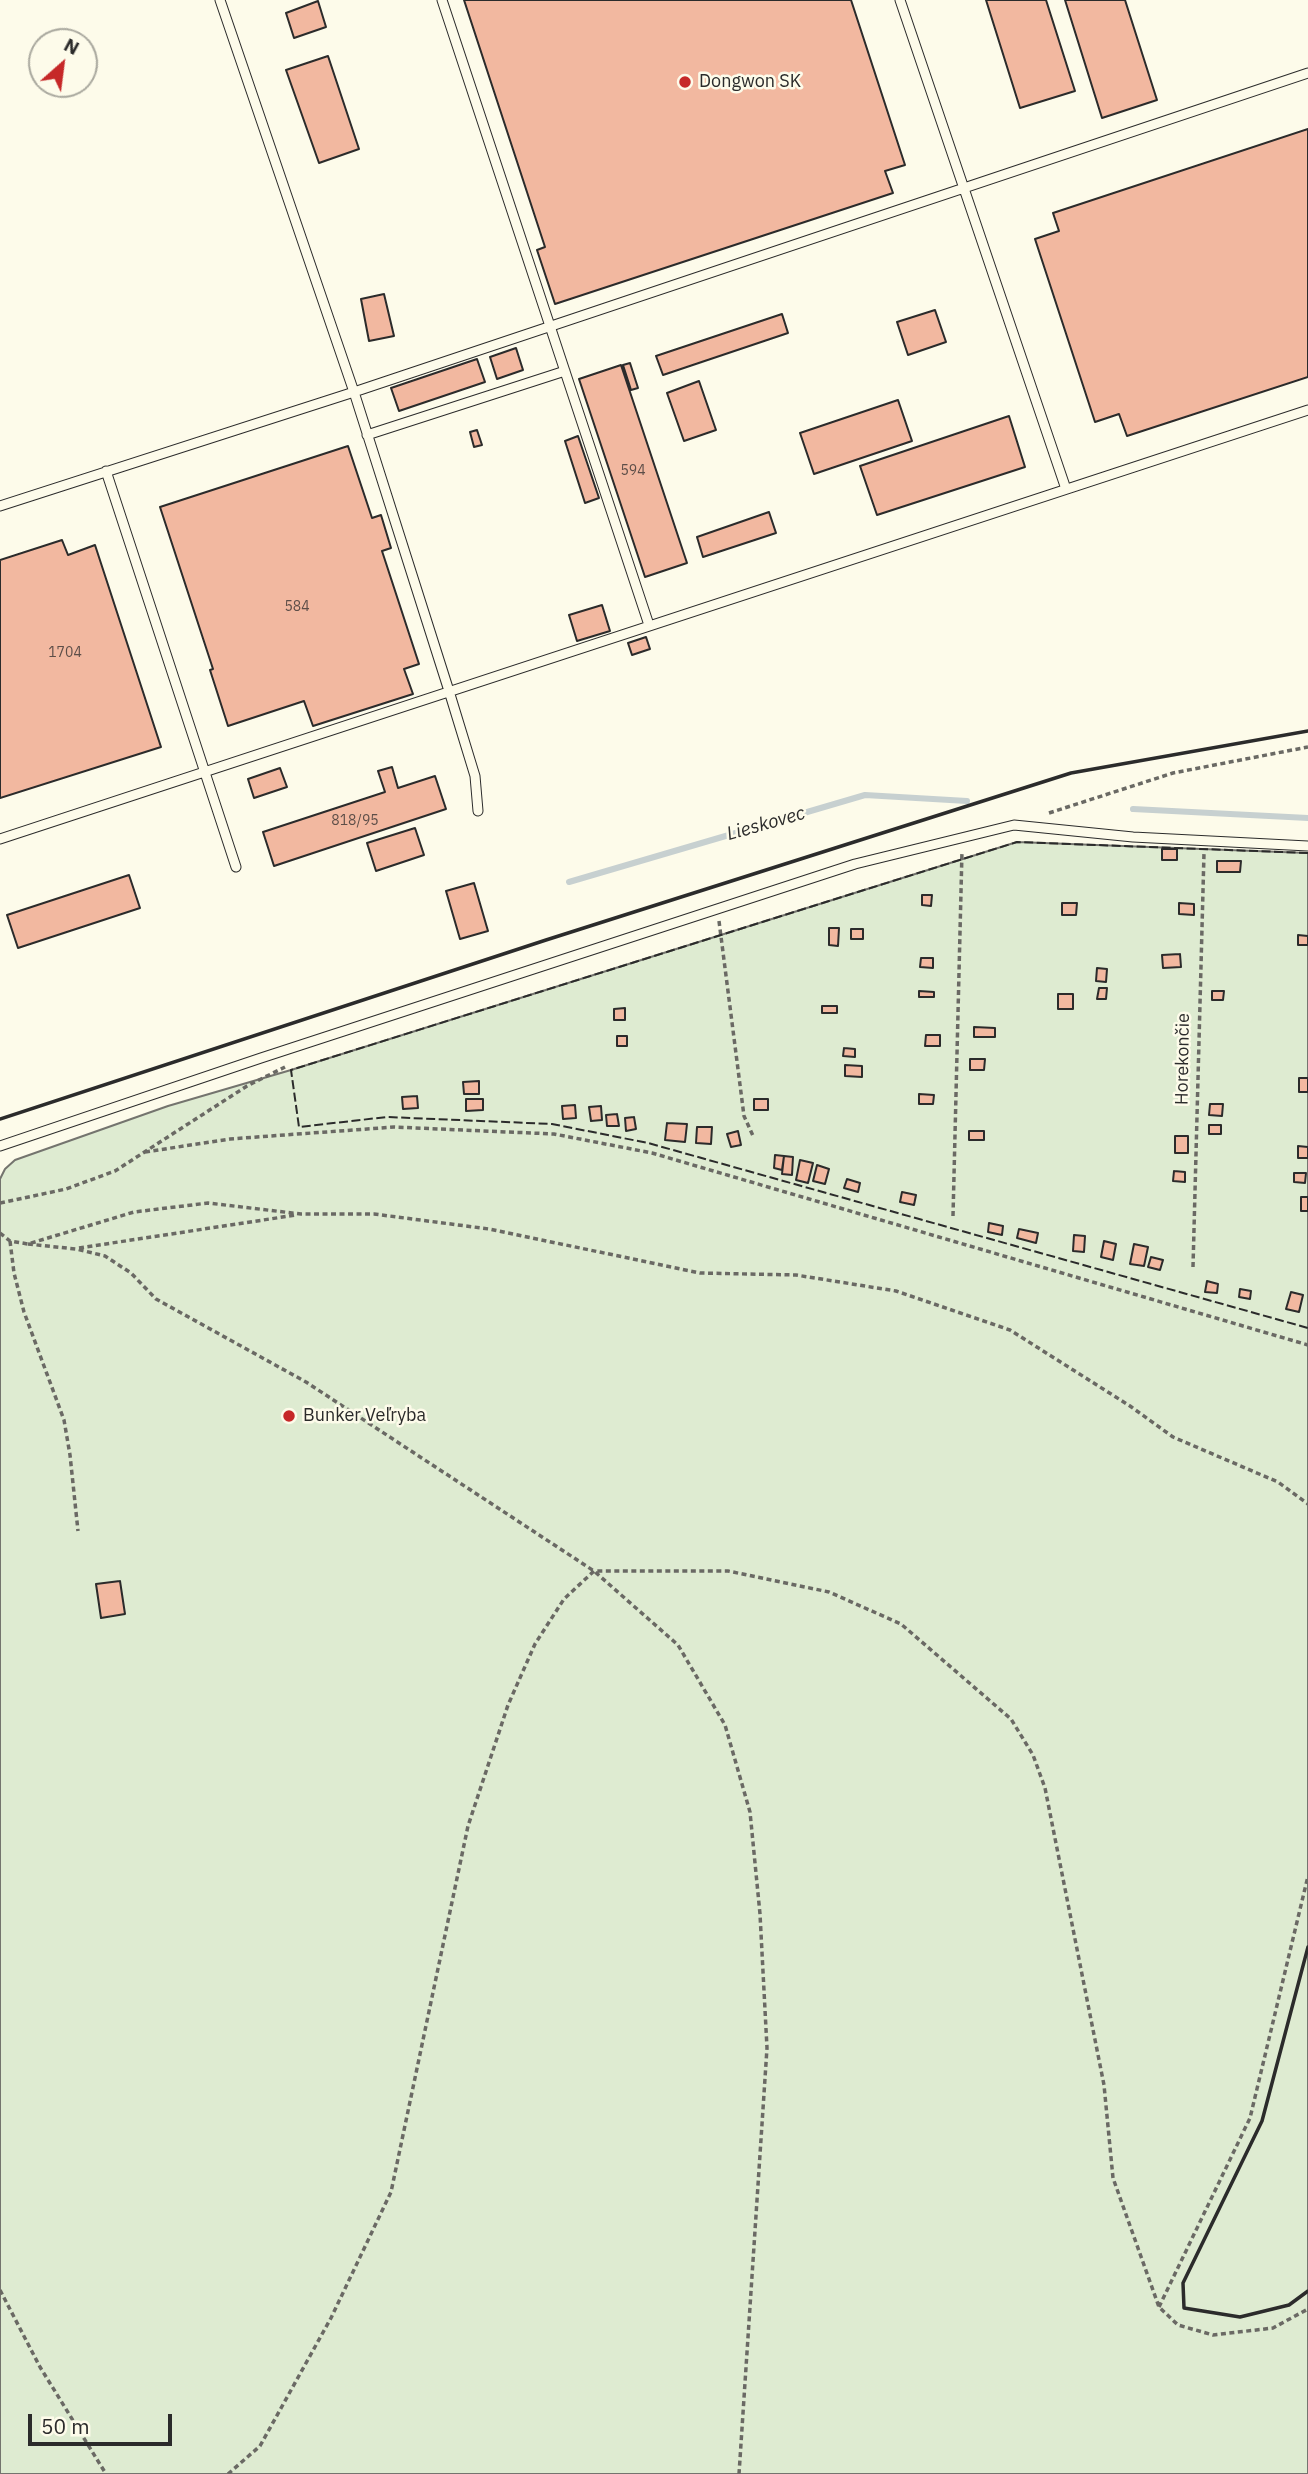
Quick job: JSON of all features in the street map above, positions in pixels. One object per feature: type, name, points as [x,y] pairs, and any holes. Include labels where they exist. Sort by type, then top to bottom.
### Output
[{"type":"lane","points":[[220,0],[368,435],[475,776],[478,811]]},
{"type":"lane","points":[[442,0],[649,625]]},
{"type":"lane","points":[[900,0],[1066,489]]},
{"type":"lane","points":[[0,506],[1308,73]]},
{"type":"lane","points":[[368,435],[565,371]]},
{"type":"lane","points":[[0,839],[1308,410]]},
{"type":"lane","points":[[106,471],[236,867]]},
{"type":"lane","points":[[0,1146],[274,1053],[855,864],[1014,825],[1133,837],[1308,846]]},
{"type":"path","points":[[1040,816],[1172,773],[1308,747]]},
{"type":"path","name":"Horekončie","points":[[1193,1267],[1204,852]]},
{"type":"path","points":[[953,1216],[962,864]]},
{"type":"path","points":[[717,909],[744,1116],[754,1138]]},
{"type":"path","points":[[707,926],[720,922]]},
{"type":"path","points":[[0,1203],[66,1189],[115,1171],[247,1086],[285,1066]]},
{"type":"path","points":[[145,1152],[230,1139],[394,1127],[554,1135],[652,1153],[1308,1345]]},
{"type":"path","points":[[28,1244],[134,1212],[208,1203],[301,1214],[374,1214],[489,1229],[700,1273],[796,1275],[896,1291],[1010,1330],[1130,1406],[1173,1437],[1278,1482],[1308,1504]]},
{"type":"path","points":[[76,1249],[301,1214]]},
{"type":"path","points":[[0,1233],[10,1241],[76,1249],[105,1256],[131,1273],[156,1299],[306,1382],[594,1571],[678,1645],[725,1725],[750,1812],[760,1914],[767,2048],[739,2474]]},
{"type":"path","points":[[10,1241],[14,1273],[24,1312],[64,1420],[78,1531]]},
{"type":"path","points":[[228,2474],[260,2446],[331,2318],[391,2192],[472,1814],[508,1705],[535,1644],[564,1599],[594,1571],[728,1571],[830,1592],[901,1624],[1011,1719],[1033,1755],[1045,1788],[1104,2085],[1113,2178],[1159,2306],[1178,2325],[1213,2335],[1273,2328],[1308,2309]]},
{"type":"path","points":[[1159,2306],[1250,2118],[1308,1876]]},
{"type":"path","points":[[0,2290],[40,2367],[106,2474]]},
{"type":"green space","points":[[1017,842],[1308,853],[1308,2474],[0,2474],[0,1179],[5,1169],[15,1160],[168,1106],[291,1070]]},
{"type":"building","name":"Dongwon SK","points":[[464,0],[851,0],[905,165],[885,171],[893,193],[555,304],[537,250],[545,247]]},
{"type":"building","points":[[986,0],[1046,0],[1075,91],[1020,108]]},
{"type":"building","points":[[1065,0],[1125,0],[1157,100],[1102,118]]},
{"type":"building","points":[[318,1],[326,27],[294,38],[286,13]]},
{"type":"building","points":[[328,56],[359,149],[319,163],[286,70]]},
{"type":"building","points":[[1308,129],[1308,377],[1127,436],[1119,414],[1095,422],[1035,239],[1059,231],[1053,213]]},
{"type":"building","points":[[384,294],[394,336],[369,341],[361,299]]},
{"type":"building","points":[[935,310],[946,342],[908,355],[897,322]]},
{"type":"building","points":[[782,314],[788,333],[663,375],[656,356]]},
{"type":"building","points":[[516,348],[523,370],[497,379],[490,357]]},
{"type":"building","points":[[477,359],[485,382],[399,411],[391,388]]},
{"type":"building","points":[[630,363],[638,388],[631,390],[623,365]]},
{"type":"building","points":[[621,365],[687,563],[645,577],[579,379]]},
{"type":"building","points":[[699,381],[716,430],[684,441],[667,393]]},
{"type":"building","points":[[898,400],[912,441],[814,474],[800,433]]},
{"type":"building","points":[[1009,416],[1025,467],[877,515],[860,466]]},
{"type":"building","points":[[477,430],[482,445],[474,447],[470,432]]},
{"type":"building","points":[[578,436],[599,498],[585,503],[565,441]]},
{"type":"building","points":[[348,446],[372,518],[381,515],[391,548],[382,551],[419,664],[404,669],[413,694],[313,726],[304,701],[228,726],[210,670],[213,669],[160,507]]},
{"type":"building","points":[[769,512],[776,533],[703,557],[697,537]]},
{"type":"building","points":[[62,540],[68,555],[95,545],[161,747],[0,798],[0,560]]},
{"type":"building","points":[[602,605],[610,631],[577,641],[569,615]]},
{"type":"building","points":[[646,637],[650,649],[632,655],[628,643]]},
{"type":"building","points":[[392,767],[398,788],[435,776],[446,809],[274,866],[263,832],[385,792],[378,771]]},
{"type":"building","points":[[280,768],[287,787],[254,798],[248,779]]},
{"type":"building","points":[[415,828],[424,855],[376,871],[367,843]]},
{"type":"building","points":[[1162,849],[1177,849],[1177,860],[1162,860]]},
{"type":"building","points":[[1217,861],[1241,861],[1240,872],[1217,872]]},
{"type":"building","points":[[129,875],[140,908],[18,948],[7,915]]},
{"type":"building","points":[[474,883],[488,931],[460,939],[446,891]]},
{"type":"building","points":[[922,895],[932,895],[931,906],[922,905]]},
{"type":"building","points":[[1062,903],[1077,903],[1076,915],[1062,915]]},
{"type":"building","points":[[1179,903],[1194,904],[1194,915],[1179,914]]},
{"type":"building","points":[[829,928],[839,928],[838,946],[829,945]]},
{"type":"building","points":[[851,929],[863,929],[863,939],[851,939]]},
{"type":"building","points":[[1298,935],[1308,936],[1308,945],[1298,945]]},
{"type":"building","points":[[1180,954],[1181,967],[1163,968],[1162,955]]},
{"type":"building","points":[[921,958],[933,958],[933,968],[920,967]]},
{"type":"building","points":[[1097,968],[1107,969],[1106,982],[1096,981]]},
{"type":"building","points":[[1099,988],[1107,988],[1106,999],[1097,999]]},
{"type":"building","points":[[919,991],[934,992],[934,997],[919,997]]},
{"type":"building","points":[[1212,991],[1224,991],[1223,1000],[1212,1000]]},
{"type":"building","points":[[1058,994],[1073,994],[1073,1009],[1058,1009]]},
{"type":"building","points":[[822,1006],[837,1006],[837,1013],[822,1013]]},
{"type":"building","points":[[625,1008],[625,1020],[614,1020],[614,1009]]},
{"type":"building","points":[[974,1027],[995,1028],[995,1037],[974,1037]]},
{"type":"building","points":[[926,1035],[940,1035],[940,1046],[925,1046]]},
{"type":"building","points":[[617,1036],[627,1036],[627,1046],[617,1046]]},
{"type":"building","points":[[844,1048],[855,1049],[855,1057],[843,1056]]},
{"type":"building","points":[[970,1059],[985,1059],[984,1070],[970,1070]]},
{"type":"building","points":[[845,1065],[862,1066],[862,1077],[845,1076]]},
{"type":"building","points":[[1299,1078],[1308,1078],[1308,1092],[1299,1092]]},
{"type":"building","points":[[479,1081],[479,1094],[464,1094],[463,1082]]},
{"type":"building","points":[[919,1094],[934,1095],[933,1104],[919,1104]]},
{"type":"building","points":[[417,1096],[418,1108],[403,1109],[402,1097]]},
{"type":"building","points":[[466,1099],[483,1099],[483,1110],[466,1111]]},
{"type":"building","points":[[754,1099],[768,1099],[768,1110],[754,1110]]},
{"type":"building","points":[[1210,1104],[1223,1104],[1222,1116],[1209,1115]]},
{"type":"building","points":[[575,1105],[576,1118],[563,1119],[562,1106]]},
{"type":"building","points":[[601,1106],[602,1120],[591,1121],[589,1107]]},
{"type":"building","points":[[617,1114],[619,1126],[607,1126],[606,1115]]},
{"type":"building","points":[[634,1117],[636,1129],[626,1131],[625,1118]]},
{"type":"building","points":[[667,1123],[687,1124],[685,1142],[665,1140]]},
{"type":"building","points":[[1209,1125],[1221,1125],[1221,1134],[1209,1134]]},
{"type":"building","points":[[697,1127],[712,1127],[711,1144],[696,1143]]},
{"type":"building","points":[[738,1131],[741,1145],[731,1147],[727,1134]]},
{"type":"building","points":[[969,1131],[984,1131],[984,1140],[969,1140]]},
{"type":"building","points":[[1175,1136],[1188,1136],[1188,1153],[1175,1153]]},
{"type":"building","points":[[1298,1146],[1308,1147],[1308,1158],[1298,1158]]},
{"type":"building","points":[[775,1155],[784,1156],[782,1170],[774,1168]]},
{"type":"building","points":[[784,1156],[793,1157],[792,1175],[782,1174]]},
{"type":"building","points":[[800,1160],[813,1163],[808,1183],[796,1180]]},
{"type":"building","points":[[817,1165],[829,1169],[825,1184],[813,1181]]},
{"type":"building","points":[[1174,1171],[1185,1172],[1185,1182],[1173,1181]]},
{"type":"building","points":[[1294,1173],[1306,1173],[1305,1183],[1294,1182]]},
{"type":"building","points":[[847,1179],[860,1183],[858,1192],[844,1188]]},
{"type":"building","points":[[902,1192],[916,1195],[914,1205],[900,1202]]},
{"type":"building","points":[[1301,1197],[1308,1197],[1308,1211],[1301,1211]]},
{"type":"building","points":[[989,1223],[1003,1226],[1002,1235],[988,1232]]},
{"type":"building","points":[[1019,1229],[1038,1233],[1036,1243],[1017,1238]]},
{"type":"building","points":[[1074,1235],[1085,1236],[1084,1252],[1073,1251]]},
{"type":"building","points":[[1104,1241],[1116,1244],[1113,1260],[1101,1257]]},
{"type":"building","points":[[1134,1244],[1148,1247],[1144,1266],[1130,1264]]},
{"type":"building","points":[[1151,1257],[1163,1260],[1160,1270],[1148,1267]]},
{"type":"building","points":[[1207,1281],[1218,1284],[1217,1293],[1205,1292]]},
{"type":"building","points":[[1240,1289],[1251,1291],[1250,1299],[1239,1297]]},
{"type":"building","points":[[1291,1292],[1303,1295],[1299,1312],[1286,1309]]},
{"type":"building","points":[[120,1581],[125,1614],[101,1618],[96,1584]]},
{"type":"waterway","name":"Lieskovec","points":[[569,882],[865,795],[967,801]]},
{"type":"waterway","name":"Lieskovec","points":[[1133,809],[1308,818]]},
{"type":"fence","points":[[1308,853],[1017,842],[291,1070],[299,1127],[387,1117],[552,1124],[648,1143],[1308,1328]]},
{"type":"wall","points":[[0,1119],[546,940],[1071,773],[1308,731]]},
{"type":"wall","points":[[1308,1947],[1262,2121],[1183,2283],[1184,2308],[1240,2317],[1289,2305],[1308,2291]]},
{"type":"place","name":"Dongwon SK","points":[[685,82]]},
{"type":"place","name":"Bunker Veľryba","points":[[289,1416]]}]
